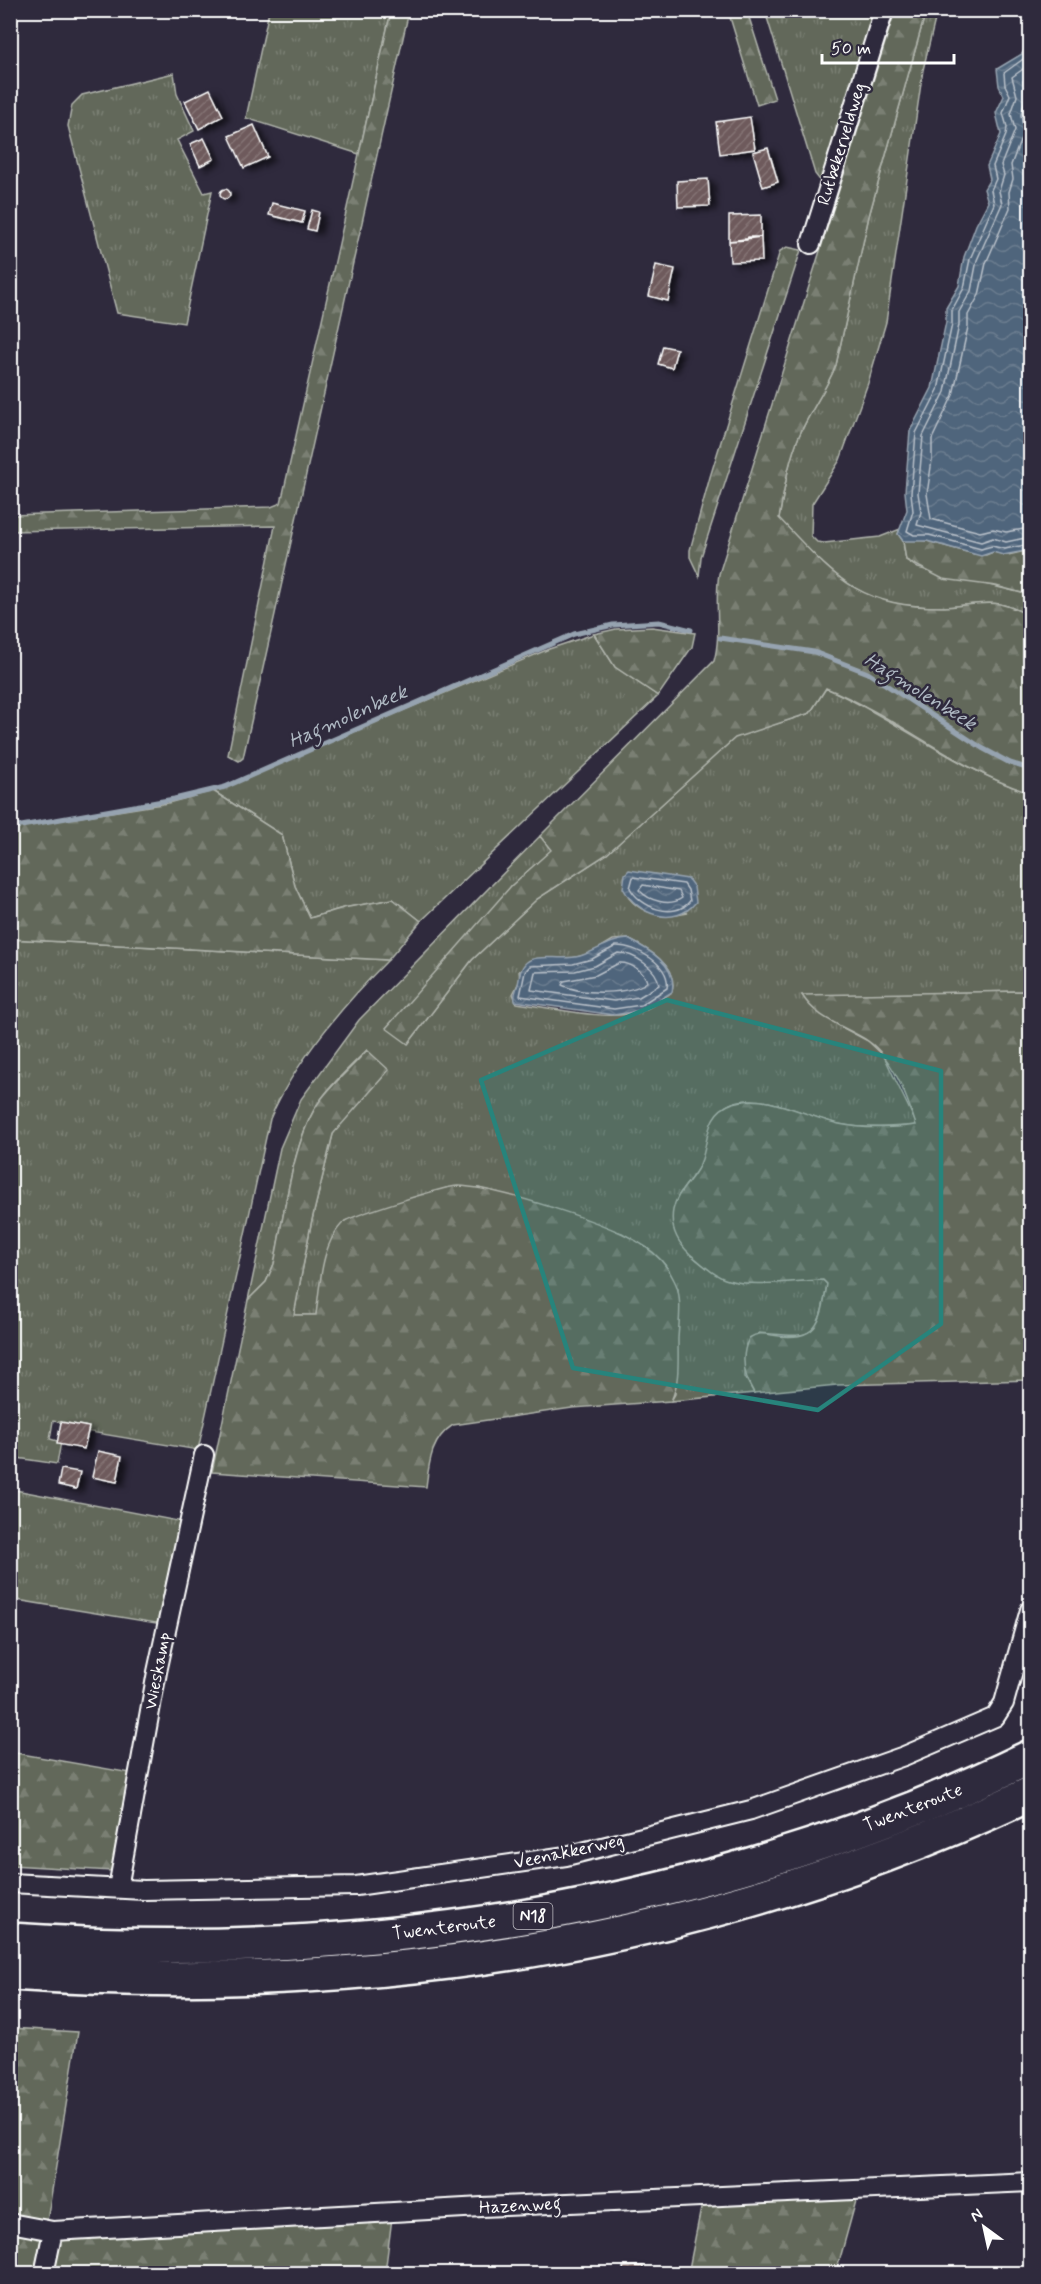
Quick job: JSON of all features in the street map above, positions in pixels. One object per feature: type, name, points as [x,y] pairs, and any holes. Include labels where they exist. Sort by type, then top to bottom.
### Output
[{"type":"highway","name":"Twenteroute","points":[[10,1940],[84,1945],[275,1944],[404,1934],[577,1909],[737,1870],[891,1818],[1030,1757]]},
{"type":"highway","name":"Twenteroute","points":[[10,1973],[88,1978],[272,1979],[496,1958],[645,1929],[739,1903],[921,1840],[1030,1794]]},
{"type":"street","name":"Rutbekerveldweg","points":[[811,244],[884,10]]},
{"type":"street","name":"Wieskamp","points":[[118,1888],[157,1672],[204,1455]]},
{"type":"street","name":"Veenakkerweg","points":[[10,1883],[144,1890],[356,1886],[566,1856],[751,1810],[904,1756],[995,1717],[1004,1703],[1030,1610]]},
{"type":"street","name":"Hazenweg","points":[[10,2223],[53,2231],[506,2206],[1030,2182]]},
{"type":"street","points":[[44,2274],[53,2231]]},
{"type":"highlighted area","points":[[667,1000],[941,1071],[941,1324],[818,1410],[573,1368],[481,1080]]},
{"type":"green space","points":[[269,11],[391,11],[359,154],[246,118]]},
{"type":"green space","points":[[391,11],[409,11],[243,758],[239,761],[228,755],[275,526],[11,531],[11,515],[271,507],[281,503]]},
{"type":"green space","points":[[728,11],[747,11],[775,99],[757,105]]},
{"type":"green space","points":[[765,11],[878,11],[822,183],[815,174]]},
{"type":"green space","points":[[895,11],[926,11],[869,216],[836,365],[795,446],[779,518],[833,572],[850,585],[869,595],[890,602],[915,606],[945,607],[994,603],[1030,615],[1030,793],[977,771],[878,713],[826,688],[810,713],[735,738],[607,854],[537,899],[472,960],[408,1044],[386,1028],[511,886],[551,850],[540,836],[714,661],[719,574]]},
{"type":"green space","points":[[926,11],[937,11],[923,70],[886,322],[868,383],[840,460],[812,504],[811,536],[817,542],[824,543],[880,537],[900,529],[898,534],[903,541],[906,560],[918,568],[1030,595],[1030,615],[994,603],[945,607],[915,606],[890,602],[869,595],[850,586],[833,573],[779,519],[795,446],[836,365],[869,216]]},
{"type":"green space","points":[[174,73],[177,94],[194,131],[177,140],[204,193],[212,191],[184,323],[117,313],[68,126],[72,105],[82,95]]},
{"type":"green space","points":[[787,247],[801,250],[701,557],[699,576],[690,557],[690,550],[710,477],[780,251]]},
{"type":"green space","points":[[909,539],[927,541],[974,554],[986,555],[993,552],[1008,555],[1030,550],[1030,595],[996,586],[943,579],[906,560],[903,541]]},
{"type":"green space","points":[[652,627],[695,633],[692,647],[658,696],[615,667],[594,634],[616,629]]},
{"type":"green space","points":[[594,634],[615,667],[658,696],[421,921],[393,899],[343,908],[310,918],[295,886],[282,835],[213,791],[549,649]]},
{"type":"green space","points":[[826,688],[878,714],[977,771],[1030,793],[1030,991],[803,996],[838,1025],[868,1041],[884,1056],[917,1125],[871,1127],[844,1125],[757,1100],[743,1100],[730,1104],[717,1115],[710,1130],[701,1163],[676,1202],[674,1223],[678,1237],[696,1259],[709,1268],[737,1280],[768,1283],[823,1280],[827,1284],[820,1317],[810,1332],[801,1335],[759,1333],[746,1344],[745,1377],[754,1393],[671,1401],[675,1394],[678,1289],[665,1265],[646,1247],[622,1233],[479,1188],[447,1188],[345,1221],[331,1242],[326,1256],[316,1315],[294,1315],[311,1224],[333,1134],[349,1112],[367,1050],[328,1090],[308,1121],[295,1160],[274,1264],[266,1282],[248,1300],[280,1148],[301,1099],[359,1020],[540,836],[552,850],[511,886],[408,1044],[472,960],[537,899],[607,854],[735,737],[810,713]],"holes":[[[629,898],[688,913],[663,915],[648,912]],[[628,939],[660,959],[673,982],[672,992],[651,1006],[631,1014],[599,1015],[517,1003],[513,994],[520,980],[519,971],[557,959],[590,954],[613,940]]]},
{"type":"green space","points":[[213,791],[282,835],[295,886],[310,918],[343,908],[393,899],[421,921],[388,960],[11,939],[11,828],[168,803]]},
{"type":"green space","points":[[10,939],[388,960],[338,1014],[306,1056],[270,1119],[198,1450],[84,1431],[85,1426],[53,1421],[50,1439],[61,1442],[57,1464],[11,1457]]},
{"type":"green space","points":[[1030,991],[1030,1380],[837,1385],[754,1393],[744,1366],[749,1338],[760,1334],[799,1336],[808,1333],[819,1320],[827,1284],[823,1280],[762,1284],[728,1280],[708,1269],[681,1244],[674,1228],[673,1210],[678,1196],[699,1166],[713,1119],[724,1107],[746,1100],[773,1103],[848,1126],[878,1128],[916,1125],[898,1079],[885,1057],[868,1041],[823,1017],[808,1004],[802,995]]},
{"type":"green space","points":[[367,1050],[389,1070],[333,1134],[311,1224],[294,1315],[316,1315],[326,1252],[337,1230],[345,1221],[450,1187],[476,1188],[499,1193],[554,1208],[608,1227],[644,1246],[662,1261],[669,1270],[679,1293],[678,1371],[671,1401],[572,1408],[453,1425],[440,1437],[432,1452],[426,1487],[212,1472],[248,1300],[266,1282],[274,1264],[290,1182],[301,1140],[317,1105]]},
{"type":"green space","points":[[10,1489],[183,1522],[162,1624],[11,1599]]},
{"type":"green space","points":[[10,1752],[131,1773],[112,1871],[11,1865]]},
{"type":"green space","points":[[10,2028],[78,2032],[47,2221],[11,2215]]},
{"type":"green space","points":[[857,2197],[836,2273],[688,2274],[702,2203]]},
{"type":"green space","points":[[392,2218],[385,2273],[52,2274],[60,2235]]},
{"type":"green space","points":[[10,2230],[42,2235],[34,2273],[11,2273]]},
{"type":"water","points":[[1030,41],[1030,550],[1003,555],[993,552],[981,556],[927,541],[903,541],[898,534],[907,510],[905,492],[910,431],[932,388],[946,322],[946,308],[959,286],[964,257],[988,202],[984,189],[990,179],[987,166],[1001,134],[996,113],[1004,96],[999,86],[997,69],[1022,54]]},
{"type":"water","points":[[629,870],[688,879],[694,887],[696,902],[678,915],[657,915],[647,912],[630,898],[623,888],[625,874]]},
{"type":"water","points":[[628,939],[660,959],[673,982],[672,992],[643,1010],[614,1015],[515,1001],[515,992],[522,969],[527,962],[542,957],[580,956],[615,941]]},
{"type":"building","points":[[210,89],[223,116],[199,129],[185,101]]},
{"type":"building","points":[[750,117],[755,149],[720,154],[716,122]]},
{"type":"building","points":[[254,125],[268,157],[244,168],[229,136]]},
{"type":"building","points":[[204,138],[214,159],[200,166],[190,144]]},
{"type":"building","points":[[768,148],[778,182],[763,187],[753,152]]},
{"type":"building","points":[[708,179],[710,206],[678,207],[677,181]]},
{"type":"building","points":[[225,189],[230,194],[225,199],[220,194]]},
{"type":"building","points":[[272,203],[305,211],[302,223],[269,215]]},
{"type":"building","points":[[312,210],[319,212],[315,231],[307,229]]},
{"type":"building","points":[[761,215],[761,237],[729,241],[729,216]]},
{"type":"building","points":[[748,237],[761,237],[762,261],[730,262],[729,241],[747,240]]},
{"type":"building","points":[[656,265],[675,269],[668,301],[649,296]]},
{"type":"building","points":[[663,346],[677,349],[672,368],[658,364]]},
{"type":"building","points":[[61,1422],[89,1427],[84,1449],[57,1444]]},
{"type":"building","points":[[98,1451],[122,1456],[117,1482],[92,1477]]},
{"type":"building","points":[[61,1469],[80,1472],[76,1489],[58,1485]]},
{"type":"building","points":[[643,2266],[643,2274],[624,2274],[623,2267]]},
{"type":"building","points":[[407,2268],[416,2274],[398,2274],[398,2269]]},
{"type":"waterway","name":"Hagmolenbeek","points":[[10,828],[174,799],[225,787],[574,634],[613,625],[659,622],[691,630]]},
{"type":"waterway","name":"Hagmolenbeek","points":[[720,638],[814,652],[868,673],[982,748],[1010,763],[1030,769]]}]
